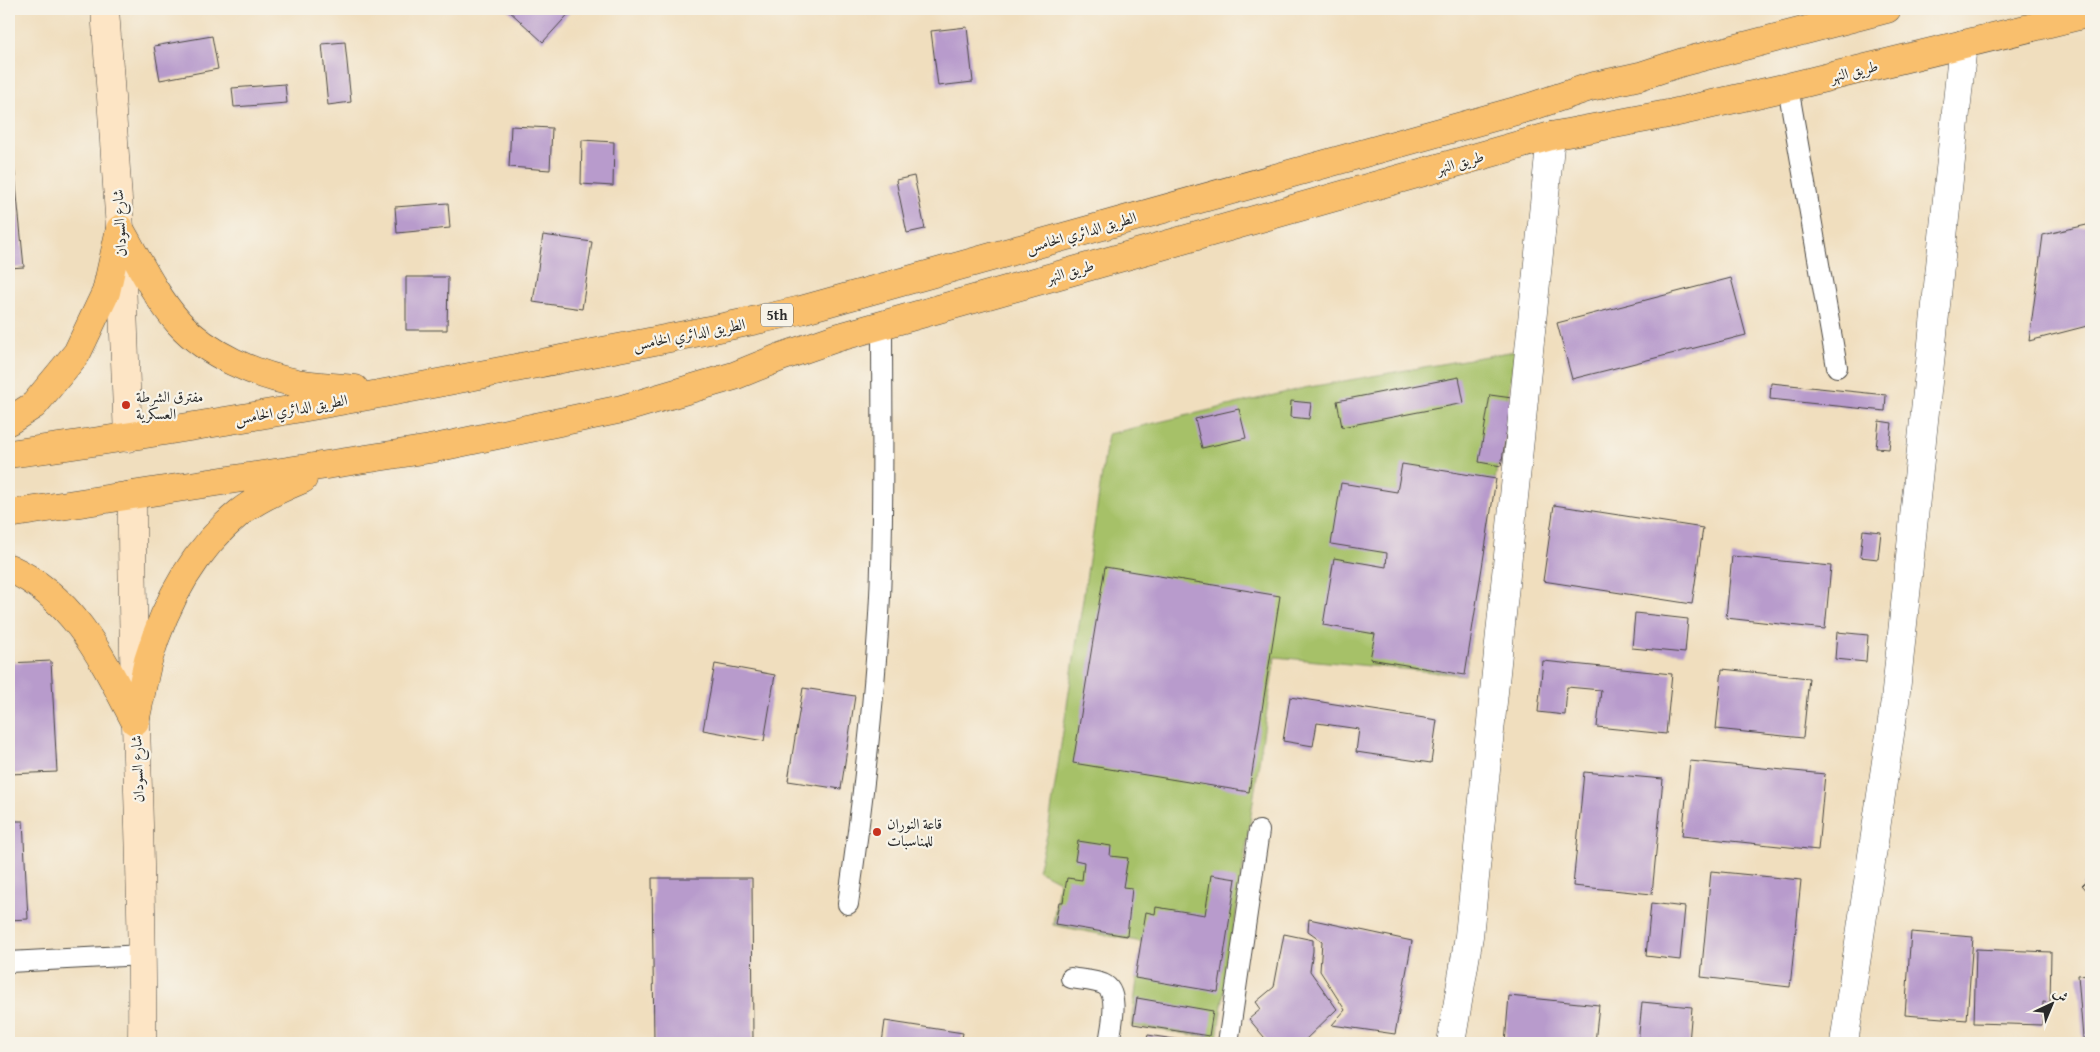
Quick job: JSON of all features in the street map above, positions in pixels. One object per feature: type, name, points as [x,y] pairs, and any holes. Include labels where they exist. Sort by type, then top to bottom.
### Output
[{"type":"main road","name":"شارع السودان","points":[[105,9],[120,228],[128,438]]},
{"type":"main road","name":"الطريق الدائري الخامس","points":[[9,454],[128,438],[387,393],[735,326],[801,310],[1530,107],[1590,87],[1640,76],[1683,62],[1887,9]]},
{"type":"main road","name":"طريق النهر","points":[[336,464],[430,449],[622,409],[734,376],[836,338],[882,324],[1552,136],[1788,87],[2091,13]]},
{"type":"main road","points":[[120,228],[150,282],[179,323],[210,349],[251,370],[297,383],[387,393]]},
{"type":"main road","points":[[9,421],[34,405],[78,353],[106,292],[120,228]]},
{"type":"main road","points":[[9,514],[336,464]]},
{"type":"main road","points":[[135,721],[148,661],[166,609],[185,572],[209,542],[240,512],[274,492],[336,464]]},
{"type":"main road","name":"شارع السودان","points":[[132,495],[132,604],[143,955],[142,1043]]},
{"type":"main road","points":[[9,568],[21,574],[52,596],[78,622],[98,651],[135,721]]},
{"type":"street","points":[[1844,1043],[1895,701],[1963,44]]},
{"type":"street","points":[[1451,1043],[1468,936],[1552,136]]},
{"type":"lane","points":[[1788,87],[1837,367]]},
{"type":"lane","points":[[848,904],[863,802],[880,596],[883,493],[882,324]]},
{"type":"lane","points":[[1228,1043],[1259,831]]},
{"type":"lane","points":[[9,962],[143,955]]},
{"type":"lane","points":[[1071,978],[1104,984],[1111,991],[1114,999],[1109,1043]]},
{"type":"green space","points":[[1515,351],[1465,675],[1275,657],[1217,1038],[1131,1026],[1142,942],[1053,925],[1059,881],[1038,870],[1048,831],[1108,434],[1304,388]]},
{"type":"building","points":[[507,9],[573,9],[543,42]]},
{"type":"building","points":[[967,27],[973,82],[938,86],[931,31]]},
{"type":"building","points":[[212,36],[218,69],[160,80],[154,46]]},
{"type":"building","points":[[345,42],[351,102],[328,105],[322,44]]},
{"type":"building","points":[[285,84],[287,103],[234,107],[232,88]]},
{"type":"building","points":[[10,124],[24,267],[9,268],[9,139],[11,139],[9,138]]},
{"type":"building","points":[[511,126],[552,128],[550,170],[509,167]]},
{"type":"building","points":[[582,140],[614,142],[613,186],[581,184]]},
{"type":"building","points":[[914,176],[925,229],[907,233],[896,180]]},
{"type":"building","points":[[448,203],[450,228],[397,233],[395,207]]},
{"type":"building","points":[[2091,224],[2091,325],[2029,341],[2043,235]]},
{"type":"building","points":[[543,235],[592,242],[582,309],[533,302]]},
{"type":"building","points":[[406,277],[448,277],[447,330],[406,330]]},
{"type":"building","points":[[1731,278],[1746,335],[1572,379],[1557,323]]},
{"type":"building","points":[[1459,377],[1464,403],[1342,427],[1337,401]]},
{"type":"building","points":[[1771,383],[1886,395],[1885,411],[1770,399]]},
{"type":"building","points":[[1490,395],[1512,398],[1501,466],[1479,462]]},
{"type":"building","points":[[1291,401],[1311,403],[1309,419],[1290,417]]},
{"type":"building","points":[[1239,409],[1246,438],[1202,448],[1195,419]]},
{"type":"building","points":[[1879,421],[1892,423],[1889,449],[1876,448]]},
{"type":"building","points":[[1402,464],[1496,479],[1465,675],[1370,659],[1375,634],[1323,625],[1334,558],[1386,567],[1387,553],[1331,544],[1341,483],[1397,492]]},
{"type":"building","points":[[1554,505],[1703,528],[1692,604],[1543,581]]},
{"type":"building","points":[[1863,530],[1881,532],[1878,559],[1860,557]]},
{"type":"building","points":[[1732,556],[1831,566],[1825,629],[1726,618]]},
{"type":"building","points":[[1105,567],[1280,596],[1249,792],[1073,763]]},
{"type":"building","points":[[1635,613],[1688,619],[1685,653],[1632,648]]},
{"type":"building","points":[[1837,632],[1868,635],[1866,662],[1835,659]]},
{"type":"building","points":[[51,661],[57,772],[9,774],[9,663]]},
{"type":"building","points":[[1543,661],[1672,674],[1666,734],[1597,727],[1601,690],[1567,687],[1565,715],[1538,712]]},
{"type":"building","points":[[715,664],[775,675],[764,741],[703,730]]},
{"type":"building","points":[[1722,669],[1809,678],[1803,738],[1716,729]]},
{"type":"building","points":[[803,688],[855,696],[841,789],[788,781]]},
{"type":"building","points":[[1290,697],[1437,720],[1431,763],[1356,752],[1359,729],[1317,723],[1313,746],[1283,741]]},
{"type":"building","points":[[1690,761],[1825,774],[1818,850],[1682,836]]},
{"type":"building","points":[[1584,772],[1663,779],[1652,894],[1573,886]]},
{"type":"building","points":[[9,821],[23,821],[28,919],[9,920]]},
{"type":"building","points":[[1078,841],[1111,846],[1110,856],[1128,858],[1123,887],[1132,888],[1127,936],[1055,924],[1059,902],[1063,902],[1067,878],[1082,880],[1084,862],[1075,860]]},
{"type":"building","points":[[1711,871],[1801,880],[1790,987],[1701,977]]},
{"type":"building","points":[[1211,875],[1236,879],[1218,992],[1135,978],[1146,912],[1155,914],[1156,907],[1205,915]]},
{"type":"building","points":[[2091,876],[2091,895],[2082,885]]},
{"type":"building","points":[[652,878],[752,878],[753,1043],[654,1043]]},
{"type":"building","points":[[1651,903],[1685,907],[1680,960],[1646,956]]},
{"type":"building","points":[[1309,919],[1412,941],[1395,1034],[1332,1025],[1345,1010],[1320,971],[1322,941],[1308,931]]},
{"type":"building","points":[[1911,932],[1973,937],[1967,1020],[1905,1015]]},
{"type":"building","points":[[1284,934],[1313,940],[1310,971],[1337,1009],[1302,1043],[1269,1043],[1249,1019],[1261,1009],[1256,1002],[1274,987]]},
{"type":"building","points":[[1976,949],[2051,952],[2050,1003],[2043,1002],[2042,1025],[1974,1023]]},
{"type":"building","points":[[2091,974],[2091,1038],[2083,1038],[2078,975]]},
{"type":"building","points":[[1509,996],[1599,1005],[1595,1043],[1505,1043]]},
{"type":"building","points":[[1137,998],[1213,1011],[1209,1036],[1133,1024]]},
{"type":"building","points":[[1642,1002],[1692,1007],[1689,1043],[1638,1043]]},
{"type":"building","points":[[885,1021],[963,1033],[961,1043],[882,1043]]},
{"type":"building","points":[[1148,1035],[1187,1041],[1187,1043],[1146,1042]]},
{"type":"place","name":"مفترق الشرطة العسكرية","points":[[126,405]]},
{"type":"place","name":"قاعة النوران للمناسبات","points":[[877,832]]}]
